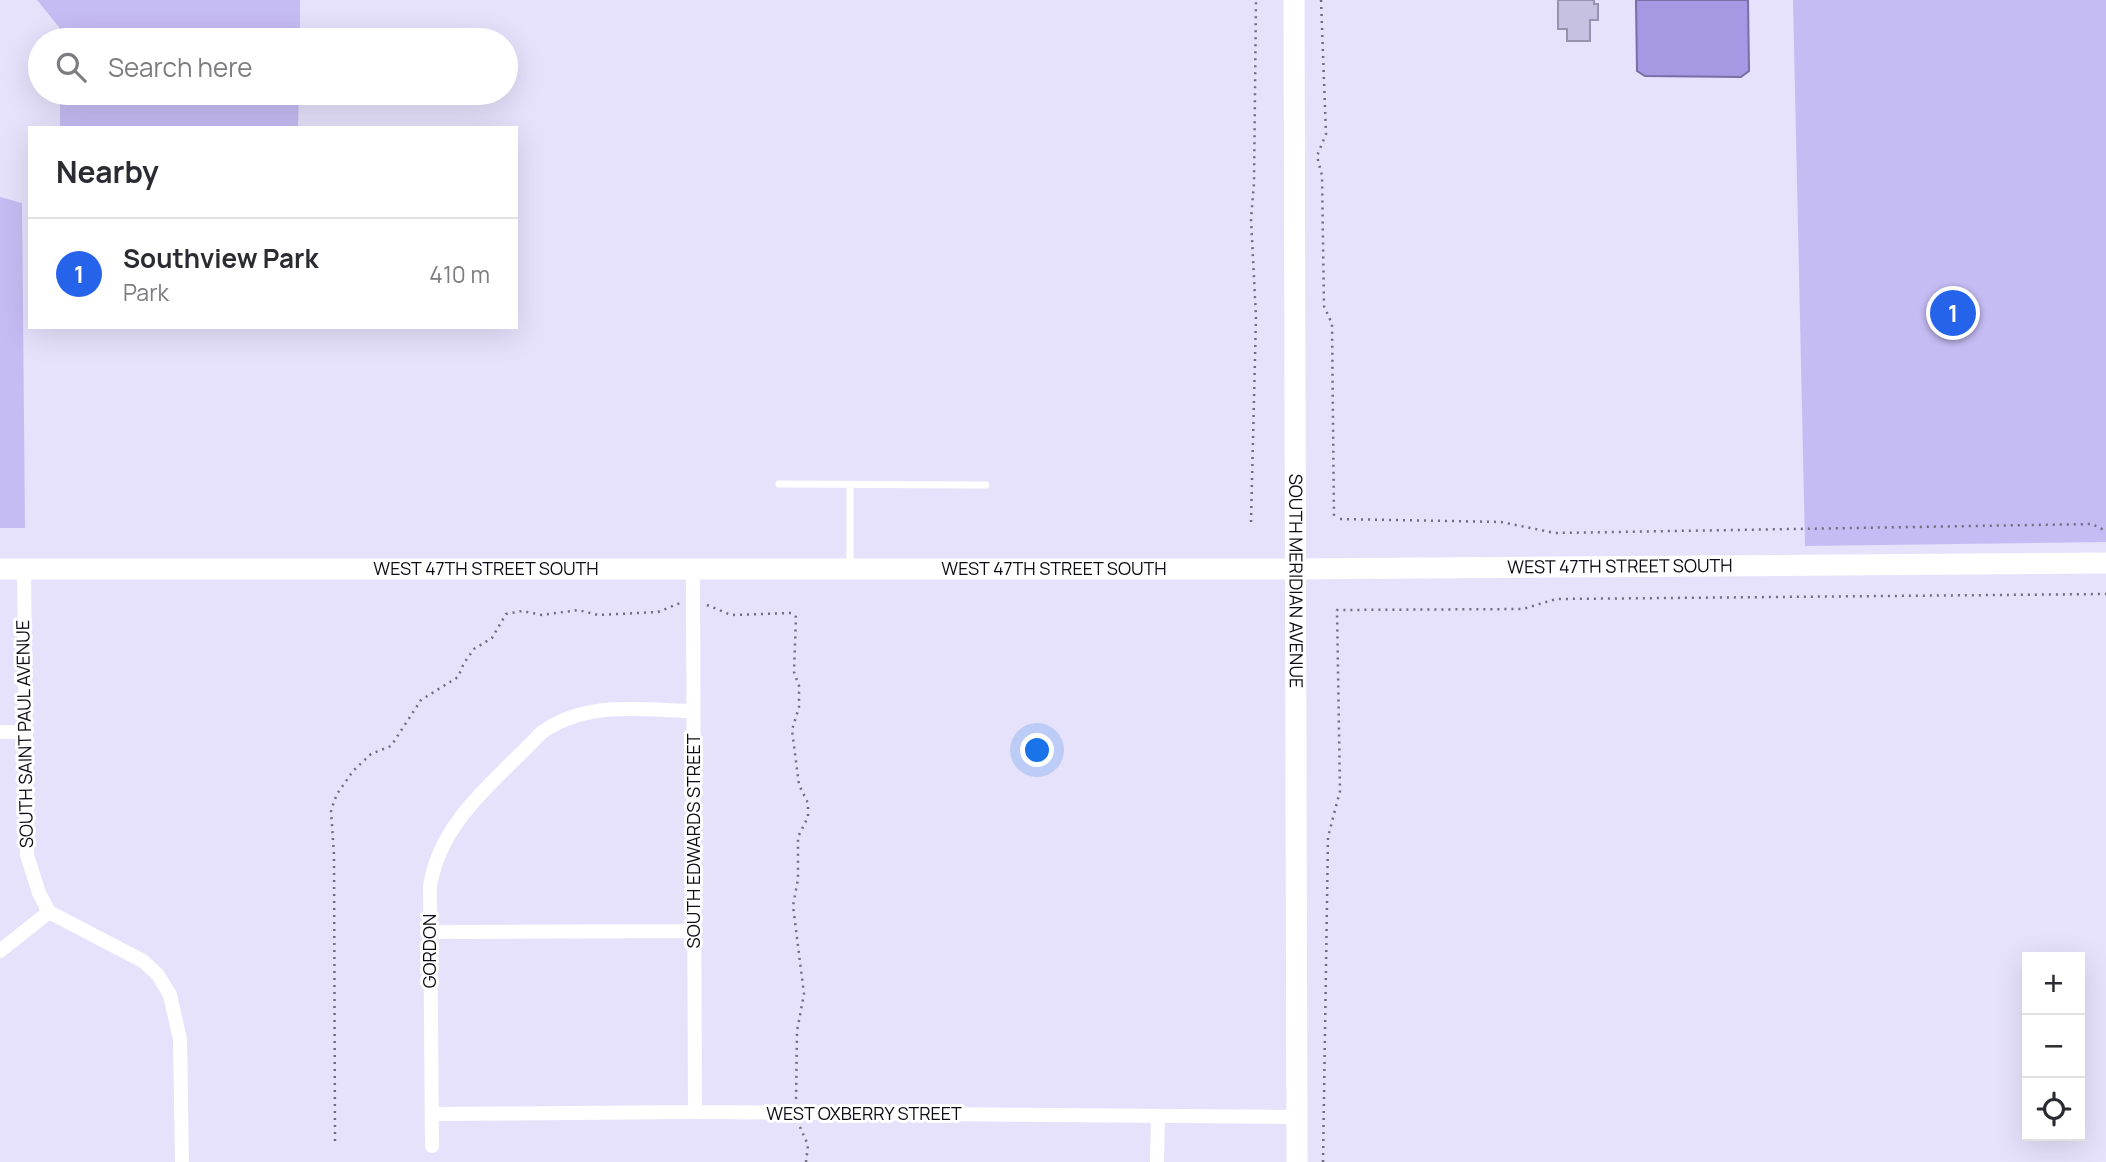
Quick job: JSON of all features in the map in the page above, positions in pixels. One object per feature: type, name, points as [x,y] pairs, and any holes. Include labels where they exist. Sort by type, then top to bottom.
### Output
[{"type":"street","name":"SOUTH MERIDIAN AVENUE","points":[[1294,0],[1297,1162]]},
{"type":"street","name":"WEST 47TH STREET SOUTH","points":[[0,569],[1297,569],[2106,563]]},
{"type":"street","name":"SOUTH SAINT PAUL AVENUE","points":[[24,569],[25,847],[39,893],[49,912]]},
{"type":"street","name":"SOUTH EDWARDS STREET","points":[[693,570],[695,1112]]},
{"type":"street","name":"GORDON","points":[[432,1146],[430,887],[440,847],[451,828],[541,733],[573,714],[592,710],[693,711]]},
{"type":"street","points":[[0,733],[23,732]]},
{"type":"street","points":[[0,951],[49,912],[143,961],[158,975],[170,995],[180,1039],[182,1162]]},
{"type":"street","points":[[430,932],[695,931]]},
{"type":"street","name":"WEST OXBERRY STREET","points":[[432,1114],[695,1112],[1297,1117]]},
{"type":"street","points":[[1157,1162],[1158,1116]]},
{"type":"lane","points":[[779,484],[986,485]]},
{"type":"lane","points":[[850,485],[850,568]]},
{"type":"path","points":[[1251,522],[1255,317],[1251,219],[1254,183],[1256,0]]},
{"type":"path","points":[[1321,0],[1325,134],[1317,156],[1322,176],[1324,306],[1332,324],[1334,519]]},
{"type":"path","points":[[1340,519],[1501,522],[1555,533],[2092,524],[2106,531]]},
{"type":"path","points":[[1323,1162],[1328,837],[1340,791],[1338,610],[1522,609],[1556,599],[2106,594]]},
{"type":"path","points":[[335,1141],[334,855],[331,810],[337,794],[353,771],[371,754],[391,746],[421,700],[458,677],[474,649],[492,638],[506,614],[522,611],[542,615],[578,610],[598,615],[659,612],[666,607],[693,603],[720,608],[731,615],[791,613],[796,617],[794,672],[799,686],[799,708],[792,730],[799,785],[808,803],[808,817],[798,837],[798,879],[793,906],[804,994],[797,1031],[798,1113],[801,1131],[808,1145],[806,1162]]},
{"type":"shaded area","points":[[37,0],[300,0],[300,28],[59,27]]},
{"type":"shaded area","points":[[1636,0],[1748,0],[1749,71],[1741,77],[1645,76],[1637,71]]},
{"type":"shaded area","points":[[1793,0],[2106,0],[2106,542],[1805,546]]},
{"type":"shaded area","points":[[60,105],[299,105],[298,126],[60,126]]},
{"type":"shaded area","points":[[0,197],[22,203],[25,528],[0,528]]},
{"type":"building","points":[[1558,0],[1594,0],[1594,4],[1598,4],[1598,20],[1590,20],[1590,41],[1567,41],[1567,29],[1558,29]]},
{"type":"place","name":"Southview Park","points":[[1953,313]]}]
